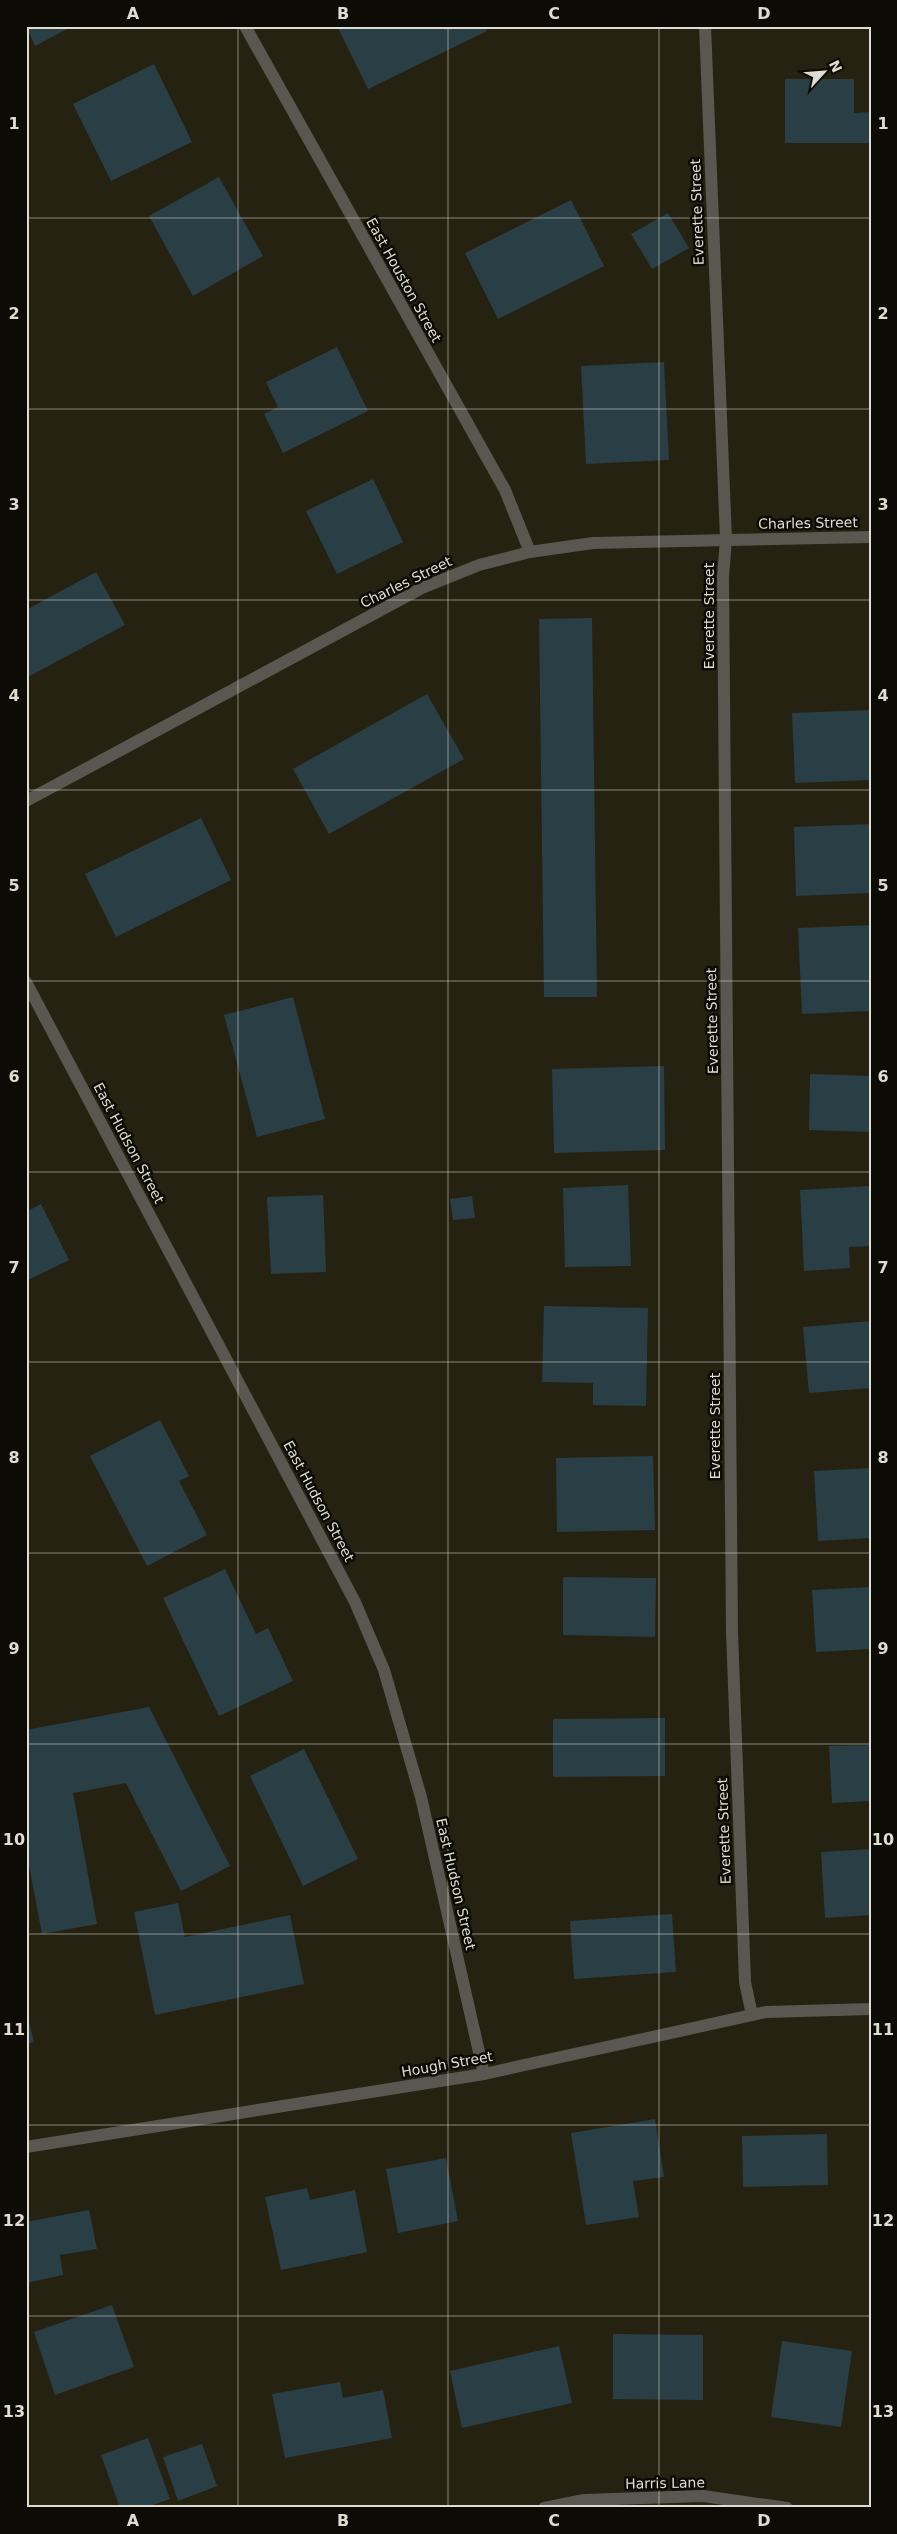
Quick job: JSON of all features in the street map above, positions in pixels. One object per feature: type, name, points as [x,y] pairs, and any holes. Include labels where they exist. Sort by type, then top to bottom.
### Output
[{"type":"street","name":"East Houston Street","points":[[245,26],[505,490],[530,552]]},
{"type":"street","name":"Everette Street","points":[[705,26],[726,539],[723,577],[732,1632],[745,1982],[752,2015]]},
{"type":"street","name":"Charles Street","points":[[26,801],[422,588],[479,565],[530,552],[593,543],[871,537]]},
{"type":"street","name":"East Hudson Street","points":[[26,982],[355,1602],[380,1661],[421,1797],[484,2074]]},
{"type":"street","name":"Hough Street","points":[[26,2147],[484,2074],[766,2012],[871,2009]]},
{"type":"street","name":"Harris Lane","points":[[544,2508],[584,2500],[703,2496],[787,2508]]},
{"type":"building","points":[[26,26],[73,26],[35,46]]},
{"type":"building","points":[[337,26],[485,26],[487,31],[368,89]]},
{"type":"building","points":[[154,64],[192,142],[111,181],[73,104]]},
{"type":"building","points":[[785,79],[854,79],[854,113],[871,112],[871,143],[785,143]]},
{"type":"building","points":[[219,177],[263,256],[193,296],[149,216]]},
{"type":"building","points":[[571,200],[604,266],[498,319],[465,253]]},
{"type":"building","points":[[668,213],[689,248],[652,269],[631,234]]},
{"type":"building","points":[[337,347],[368,411],[283,453],[264,414],[278,407],[266,382]]},
{"type":"building","points":[[664,362],[669,460],[586,464],[581,366]]},
{"type":"building","points":[[373,479],[403,542],[337,574],[306,511]]},
{"type":"building","points":[[96,572],[125,625],[26,678],[26,610]]},
{"type":"building","points":[[592,618],[597,997],[544,997],[539,619]]},
{"type":"building","points":[[427,694],[464,759],[329,834],[293,769]]},
{"type":"building","points":[[871,710],[871,780],[795,783],[792,713]]},
{"type":"building","points":[[201,818],[231,880],[116,937],[85,874]]},
{"type":"building","points":[[871,824],[871,893],[796,896],[794,827]]},
{"type":"building","points":[[871,925],[871,1011],[802,1014],[798,928]]},
{"type":"building","points":[[293,997],[325,1119],[257,1137],[224,1015]]},
{"type":"building","points":[[664,1066],[665,1150],[554,1153],[552,1069]]},
{"type":"building","points":[[810,1074],[871,1076],[871,1132],[809,1130]]},
{"type":"building","points":[[628,1185],[631,1266],[565,1267],[563,1188]]},
{"type":"building","points":[[871,1186],[871,1246],[849,1247],[850,1268],[804,1271],[800,1190]]},
{"type":"building","points":[[323,1195],[326,1272],[271,1274],[267,1197]]},
{"type":"building","points":[[472,1196],[475,1218],[453,1220],[450,1199]]},
{"type":"building","points":[[41,1204],[69,1260],[26,1281],[26,1212]]},
{"type":"building","points":[[544,1306],[648,1308],[646,1406],[593,1405],[593,1383],[542,1382]]},
{"type":"building","points":[[871,1321],[871,1388],[809,1393],[803,1327]]},
{"type":"building","points":[[160,1420],[189,1476],[179,1481],[207,1535],[147,1566],[90,1456]]},
{"type":"building","points":[[653,1456],[655,1530],[557,1532],[556,1458]]},
{"type":"building","points":[[871,1468],[871,1538],[818,1541],[814,1471]]},
{"type":"building","points":[[225,1569],[256,1634],[268,1628],[293,1681],[219,1716],[163,1598]]},
{"type":"building","points":[[563,1577],[656,1578],[655,1637],[563,1635]]},
{"type":"building","points":[[871,1587],[871,1649],[816,1652],[812,1590]]},
{"type":"building","points":[[149,1707],[230,1866],[181,1891],[126,1783],[73,1793],[97,1924],[42,1934],[26,1849],[26,1730]]},
{"type":"building","points":[[665,1718],[665,1776],[553,1777],[553,1719]]},
{"type":"building","points":[[871,1745],[871,1801],[832,1803],[829,1746]]},
{"type":"building","points":[[304,1749],[358,1859],[303,1886],[250,1776]]},
{"type":"building","points":[[871,1849],[871,1915],[825,1918],[821,1852]]},
{"type":"building","points":[[178,1903],[185,1937],[290,1915],[304,1984],[155,2015],[134,1912]]},
{"type":"building","points":[[672,1914],[676,1972],[574,1979],[570,1921]]},
{"type":"building","points":[[26,2010],[34,2042],[26,2044]]},
{"type":"building","points":[[655,2119],[664,2177],[633,2181],[639,2217],[586,2225],[571,2133]]},
{"type":"building","points":[[827,2134],[828,2185],[743,2187],[742,2136]]},
{"type":"building","points":[[446,2158],[458,2221],[398,2233],[386,2169]]},
{"type":"building","points":[[307,2188],[310,2200],[355,2190],[367,2252],[281,2270],[265,2197]]},
{"type":"building","points":[[89,2210],[97,2249],[60,2255],[63,2275],[26,2283],[26,2222]]},
{"type":"building","points":[[112,2305],[134,2367],[55,2395],[34,2332]]},
{"type":"building","points":[[613,2334],[703,2335],[703,2400],[613,2399]]},
{"type":"building","points":[[782,2341],[852,2351],[841,2427],[771,2417]]},
{"type":"building","points":[[559,2346],[572,2403],[462,2428],[450,2371]]},
{"type":"building","points":[[340,2382],[343,2398],[383,2390],[392,2438],[285,2458],[272,2394]]},
{"type":"building","points":[[148,2438],[170,2499],[145,2508],[120,2508],[101,2455]]},
{"type":"building","points":[[202,2444],[217,2486],[178,2501],[163,2457]]}]
